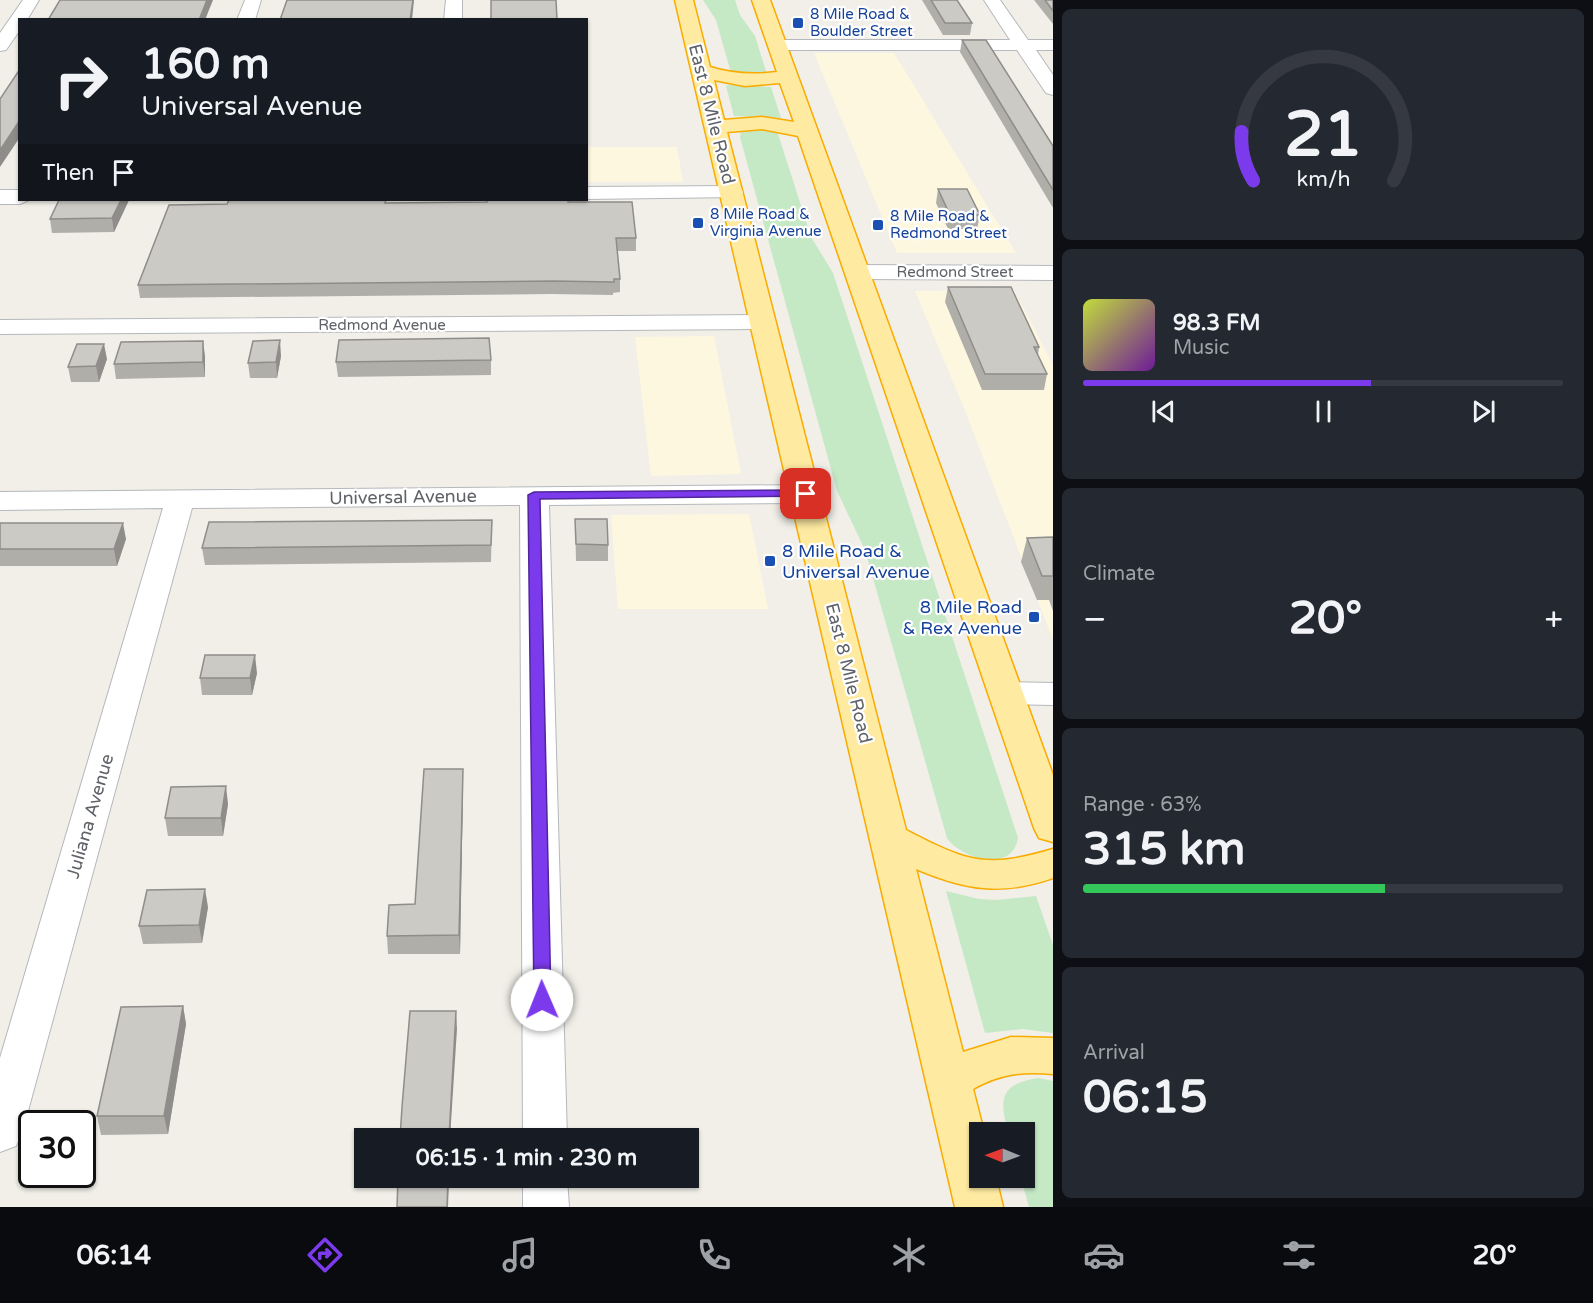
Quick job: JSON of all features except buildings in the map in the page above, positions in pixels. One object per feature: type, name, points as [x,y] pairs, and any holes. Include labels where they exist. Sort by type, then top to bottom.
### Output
[{"type":"highway","name":"East 8 Mile Road","points":[[684,0],[979,1207]]},
{"type":"highway","points":[[761,0],[1053,828]]},
{"type":"highway","points":[[702,71],[724,78],[746,81],[788,76]]},
{"type":"highway","points":[[716,128],[757,122],[789,126],[808,132]]},
{"type":"highway","points":[[889,838],[944,867],[968,874],[1006,877],[1053,863]]},
{"type":"highway","points":[[948,1080],[998,1056],[1027,1054],[1053,1056]]},
{"type":"street","points":[[19,18],[31,0]]},
{"type":"street","points":[[247,18],[253,0]]},
{"type":"street","points":[[453,18],[454,0]]},
{"type":"street","points":[[992,0],[1053,89]]},
{"type":"street","points":[[0,46],[18,19]]},
{"type":"street","points":[[777,45],[1053,45]]},
{"type":"street","points":[[588,193],[732,192]]},
{"type":"street","points":[[0,197],[18,197]]},
{"type":"street","name":"Redmond Street","points":[[857,272],[1053,273]]},
{"type":"street","name":"Redmond Avenue","points":[[0,327],[763,322]]},
{"type":"street","name":"Universal Avenue","points":[[0,501],[806,494]]},
{"type":"street","points":[[534,495],[545,1128]]},
{"type":"street","name":"Juliana Avenue","points":[[0,1133],[180,499]]},
{"type":"street","points":[[1006,693],[1053,694]]},
{"type":"street","points":[[545,1188],[546,1207]]},
{"type":"shaded area","points":[[814,53],[894,53],[1016,253],[897,253]]},
{"type":"shaded area","points":[[588,147],[677,147],[683,182],[588,182]]},
{"type":"shaded area","points":[[1014,290],[1053,365],[1053,640],[964,408],[915,291]]},
{"type":"shaded area","points":[[714,336],[741,474],[651,476],[635,337]]},
{"type":"shaded area","points":[[749,514],[768,609],[618,609],[611,515]]},
{"type":"green space","points":[[703,0],[735,0],[740,15],[755,36],[766,71],[761,75],[731,73],[716,20]]},
{"type":"green space","points":[[726,86],[771,87],[781,118],[734,116]]},
{"type":"green space","points":[[757,127],[775,131],[778,134],[811,237],[833,273],[1018,838],[1014,849],[1006,856],[997,859],[974,857],[954,846],[947,838],[865,550],[837,491],[740,137],[741,131]]},
{"type":"green space","points":[[946,891],[979,899],[997,900],[1036,896],[1053,945],[1053,1033],[1023,1029],[985,1033]]},
{"type":"green space","points":[[1038,1078],[1053,1081],[1053,1207],[1029,1207],[1024,1188],[1035,1188],[1035,1122],[1006,1122],[1005,1120],[1005,1095],[1016,1084]]},
{"type":"place","name":"8 Mile Road & Boulder Street","points":[[798,23]]},
{"type":"place","name":"8 Mile Road & Virginia Avenue","points":[[698,223]]},
{"type":"place","name":"8 Mile Road & Redmond Street","points":[[878,225]]},
{"type":"place","name":"8 Mile Road & Universal Avenue","points":[[770,561]]},
{"type":"place","name":"8 Mile Road & Rex Avenue","points":[[1034,617]]},
{"type":"route","points":[[542,1000],[534,495],[806,494]]}]
